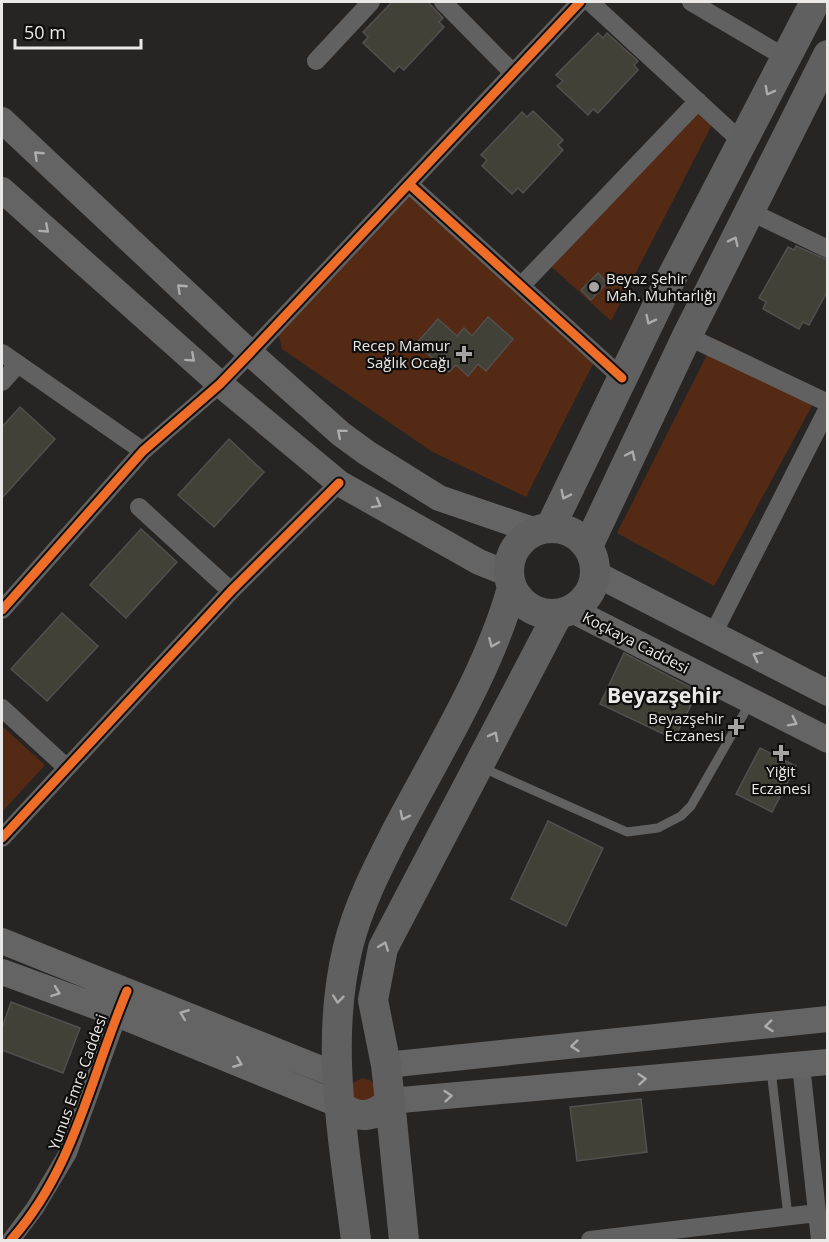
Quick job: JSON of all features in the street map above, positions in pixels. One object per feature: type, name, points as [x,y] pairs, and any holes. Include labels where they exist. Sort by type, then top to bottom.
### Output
[{"type":"highway","points":[[543,529],[815,2]]},
{"type":"highway","points":[[588,546],[687,336],[749,211],[824,69]]},
{"type":"highway","points":[[356,1240],[336,1075],[339,989],[356,920],[377,869],[486,659],[511,581],[510,561],[516,548],[524,538],[543,529],[563,529],[577,535],[588,546],[594,559],[596,574],[592,589],[584,601],[565,612],[543,613],[530,608],[520,600],[511,581]]},
{"type":"highway","points":[[404,1240],[386,1065],[373,1000],[383,948],[478,766],[565,612]]},
{"type":"highway","points":[[336,1075],[351,1063],[360,1060],[386,1065]]},
{"type":"highway","points":[[340,1105],[347,1111],[366,1116],[383,1109],[390,1101]]},
{"type":"main road","points":[[2,120],[250,353],[367,453],[439,498],[543,529]]},
{"type":"main road","points":[[2,190],[220,384],[339,483],[511,581]]},
{"type":"main road","points":[[339,483],[367,453]]},
{"type":"main road","points":[[596,574],[828,693]]},
{"type":"main road","name":"Koçkaya Caddesi","points":[[565,612],[828,740]]},
{"type":"main road","points":[[2,941],[122,1003],[340,1105]]},
{"type":"main road","points":[[2,972],[122,1003],[336,1075]]},
{"type":"main road","points":[[386,1065],[828,1019]]},
{"type":"main road","points":[[390,1101],[828,1062]]},
{"type":"street","points":[[316,61],[371,2]]},
{"type":"street","points":[[443,2],[513,72]]},
{"type":"street","points":[[2,610],[143,451],[220,384],[580,2]]},
{"type":"street","points":[[590,2],[742,142]]},
{"type":"street","points":[[692,2],[786,58]]},
{"type":"street","points":[[521,286],[698,101]]},
{"type":"street","points":[[409,184],[622,378]]},
{"type":"street","points":[[749,211],[828,249]]},
{"type":"street","points":[[687,336],[828,403]]},
{"type":"street","points":[[2,353],[143,451]]},
{"type":"street","points":[[2,382],[18,364]]},
{"type":"street","points":[[713,634],[828,408]]},
{"type":"street","points":[[2,838],[231,591],[339,483]]},
{"type":"street","points":[[140,507],[231,591]]},
{"type":"street","points":[[2,708],[66,767]]},
{"type":"street","name":"Yunus Emre Caddesi","points":[[11,1240],[35,1208],[68,1153],[122,1003]]},
{"type":"street","points":[[801,1065],[820,1240]]},
{"type":"street","points":[[590,1240],[817,1213]]},
{"type":"lane","points":[[478,766],[616,830],[648,832],[681,816],[691,806],[751,701]]},
{"type":"lane","points":[[771,1067],[788,1216]]},
{"type":"shaded area","points":[[698,94],[718,113],[611,321],[542,258]]},
{"type":"shaded area","points":[[420,183],[601,348],[526,497],[431,451],[282,349],[278,332]]},
{"type":"shaded area","points":[[715,339],[820,391],[714,586],[617,533]]},
{"type":"shaded area","points":[[2,726],[45,765],[2,812]]},
{"type":"shaded area","points":[[362,1078],[370,1080],[375,1086],[374,1099],[355,1103],[351,1084]]},
{"type":"building","points":[[392,2],[428,2],[443,18],[439,22],[444,27],[404,70],[399,66],[394,72],[363,43],[368,37],[363,32]]},
{"type":"building","points":[[598,33],[603,38],[607,33],[638,61],[634,65],[638,70],[598,113],[593,109],[588,115],[557,86],[563,81],[556,75]]},
{"type":"building","points":[[533,111],[563,140],[558,145],[563,150],[523,193],[518,188],[512,194],[482,166],[487,160],[481,155],[522,112],[527,117]]},
{"type":"building","points":[[796,246],[828,260],[828,290],[809,325],[803,322],[799,329],[763,309],[766,302],[759,298],[788,247],[794,250]]},
{"type":"building","name":"Beyaz Şehir Mah. Muhtarlığı","points":[[598,273],[607,283],[591,300],[581,290]]},
{"type":"building","name":"Recep Mamur Sağlık Ocağı","points":[[488,317],[513,339],[486,371],[478,364],[468,376],[456,365],[449,372],[416,344],[438,319],[457,336],[464,328],[472,336]]},
{"type":"building","points":[[20,407],[55,439],[2,498],[2,427]]},
{"type":"building","points":[[229,439],[264,472],[214,527],[178,495]]},
{"type":"building","points":[[141,529],[177,562],[126,618],[90,585]]},
{"type":"building","points":[[62,613],[98,646],[47,701],[11,669]]},
{"type":"building","points":[[624,653],[698,691],[674,739],[600,704]]},
{"type":"building","points":[[760,748],[796,766],[772,812],[736,794]]},
{"type":"building","points":[[548,821],[603,848],[566,926],[511,899]]},
{"type":"building","points":[[11,1002],[80,1028],[63,1073],[2,1050],[2,1028]]},
{"type":"building","points":[[641,1099],[647,1152],[577,1161],[570,1107]]},
{"type":"cycle path","points":[[2,610],[143,451],[220,384],[580,2]]},
{"type":"cycle path","points":[[409,184],[622,378]]},
{"type":"cycle path","points":[[2,838],[231,591],[339,483]]},
{"type":"cycle path","points":[[11,1240],[33,1212],[66,1153],[127,991]]},
{"type":"place","name":"Beyaz Şehir Mah. Muhtarlığı","points":[[594,287]]},
{"type":"place","name":"Recep Mamur Sağlık Ocağı","points":[[464,354]]},
{"type":"place","name":"Beyazşehir Eczanesi","points":[[736,727]]},
{"type":"place","name":"Yiğit Eczanesi","points":[[781,753]]},
{"type":"district","name":"Beyazşehir","points":[[664,695]]}]
